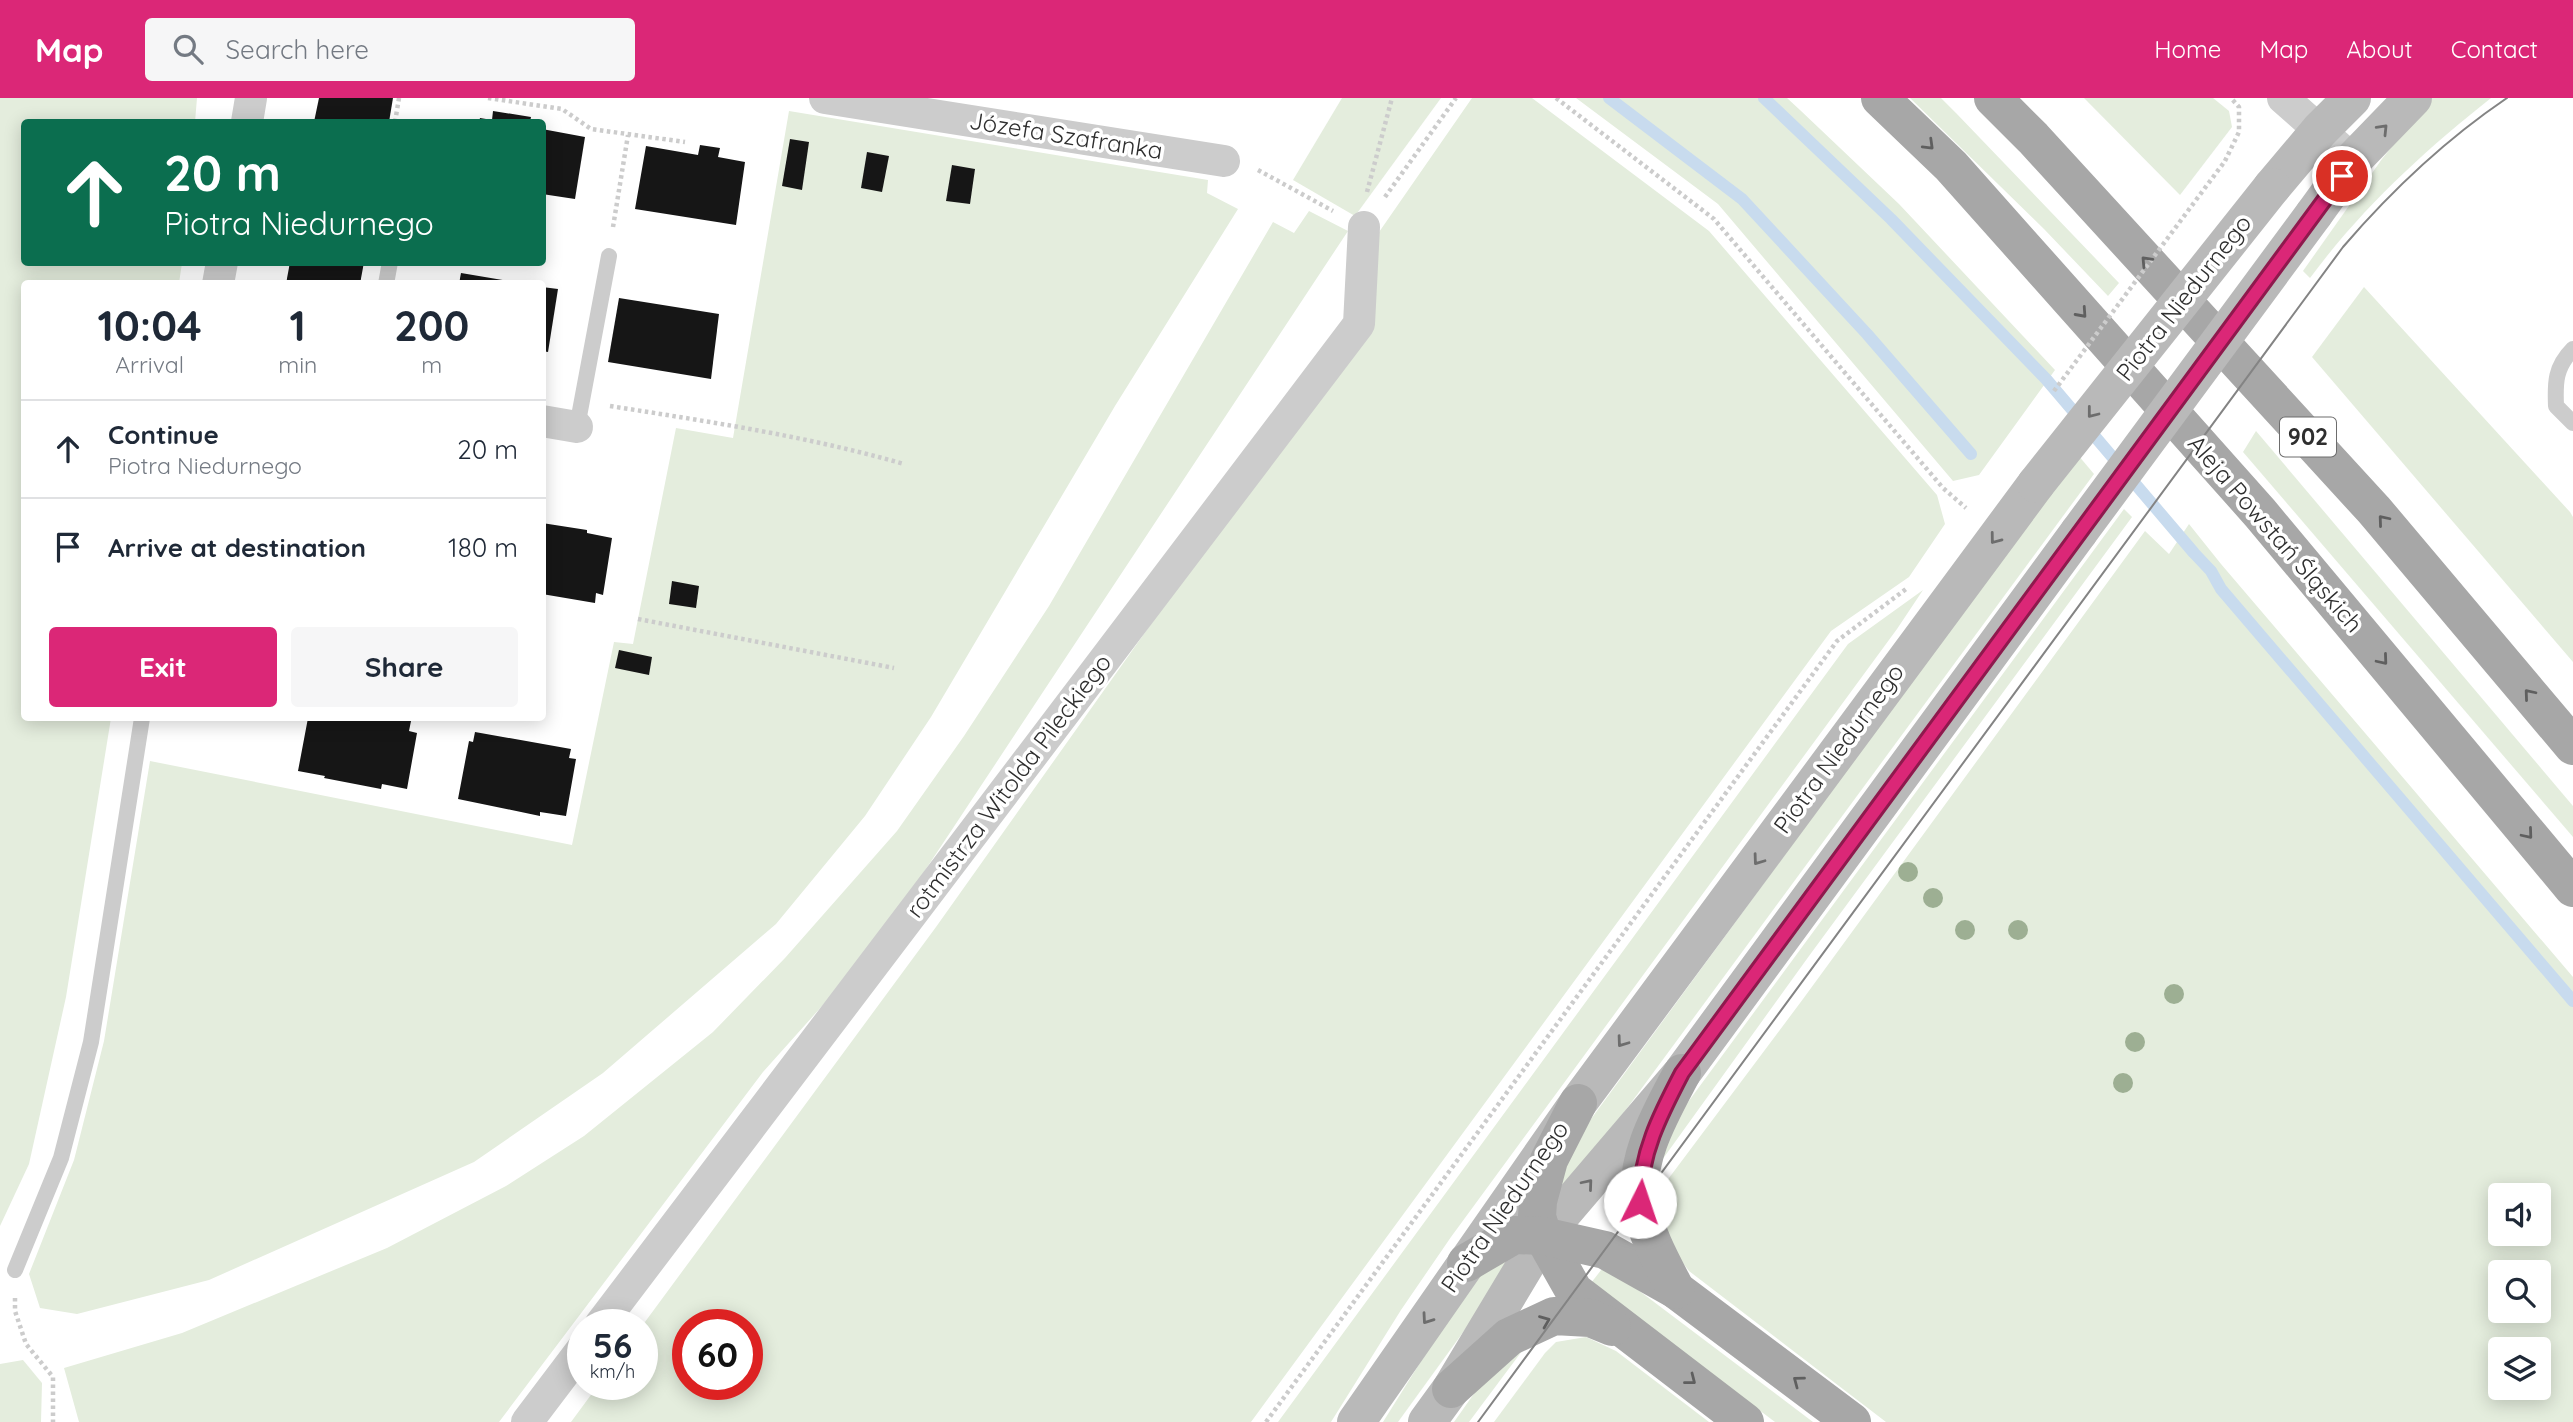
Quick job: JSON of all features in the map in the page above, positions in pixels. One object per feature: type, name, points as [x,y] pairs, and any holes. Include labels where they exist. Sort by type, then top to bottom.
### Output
[{"type":"main road","name":"Aleja Powstań Śląskich","points":[[1880,98],[1951,166],[2260,513],[2573,888]]},
{"type":"main road","name":"902","points":[[1993,98],[2374,510],[2573,746]]},
{"type":"main road","name":"Piotra Niedurnego","points":[[1356,1422],[1578,1103],[2036,484],[2272,187],[2320,130],[2352,98]]},
{"type":"main road","name":"Piotra Niedurnego","points":[[1427,1422],[1451,1389],[1544,1236],[1682,1073],[2353,160],[2413,98]]},
{"type":"main road","points":[[1676,1290],[1645,1222],[1640,1202],[1640,1181],[1650,1139],[1682,1073]]},
{"type":"main road","points":[[1578,1103],[1549,1160],[1538,1201],[1537,1217],[1544,1236],[1574,1291],[1745,1422]]},
{"type":"main road","points":[[1466,1263],[1514,1235],[1544,1236],[1605,1250],[1676,1290],[1852,1422]]},
{"type":"main road","points":[[1451,1389],[1509,1337],[1554,1316],[1590,1318],[1637,1338]]},
{"type":"street","points":[[248,119],[251,98]]},
{"type":"street","name":"Józefa Szafranka","points":[[825,98],[1224,161]]},
{"type":"street","points":[[2283,98],[2353,160]]},
{"type":"street","name":"rotmistrza Witolda Pileckiego","points":[[612,1309],[1359,324],[1364,227]]},
{"type":"street","points":[[546,420],[579,415]]},
{"type":"street","points":[[527,1422],[567,1369]]},
{"type":"lane","points":[[579,415],[609,256]]},
{"type":"lane","points":[[2573,349],[2563,359],[2555,378],[2556,406],[2573,423]]},
{"type":"lane","points":[[15,1270],[61,1157],[91,1042],[142,721]]},
{"type":"path","points":[[396,119],[399,98]]},
{"type":"path","points":[[488,98],[562,109],[592,129],[685,142]]},
{"type":"path","points":[[1364,227],[1367,188],[1391,98]]},
{"type":"path","points":[[1364,227],[1456,98]]},
{"type":"path","points":[[1556,98],[1714,219],[1935,479],[1966,508],[1959,519]]},
{"type":"path","points":[[2052,393],[2225,161],[2239,132],[2239,107],[2231,98]]},
{"type":"path","points":[[609,256],[628,135]]},
{"type":"path","points":[[1224,161],[1240,168],[1257,169],[1364,227]]},
{"type":"path","points":[[579,415],[736,426],[811,440],[904,464]]},
{"type":"path","points":[[1266,1422],[1837,641],[1916,581]]},
{"type":"path","points":[[638,619],[894,668]]},
{"type":"path","points":[[15,1270],[15,1311],[26,1344],[53,1377],[53,1422]]},
{"type":"green space","points":[[0,98],[197,98],[195,119],[21,119],[21,266],[182,266],[179,280],[21,280],[21,721],[111,721],[66,997],[29,1164],[0,1226]]},
{"type":"green space","points":[[1342,98],[1441,98],[1355,216],[1293,180]]},
{"type":"green space","points":[[1472,98],[1532,98],[1709,231],[1937,495],[1945,524],[1909,577],[1831,631],[1251,1422],[571,1422],[587,1400],[658,1400],[658,1309],[655,1309],[936,927],[1200,555],[1367,330],[1377,235]]},
{"type":"green space","points":[[1576,98],[1787,98],[1800,110],[1899,204],[2055,370],[1979,475],[1953,481],[1718,204]]},
{"type":"green space","points":[[1910,98],[1941,98],[1956,113],[2119,283],[2108,296],[2044,229]]},
{"type":"green space","points":[[2084,98],[2213,98],[2229,111],[2232,127],[2180,195]]},
{"type":"green space","points":[[2431,98],[2491,98],[2394,182],[2350,228],[2310,278],[2303,271],[2382,159]]},
{"type":"green space","points":[[789,111],[1208,180],[1207,193],[1238,209],[1115,406],[931,717],[865,816],[776,924],[603,1073],[474,1162],[209,1280],[77,1314],[40,1308],[29,1274],[74,1160],[104,1041],[150,761],[572,845],[614,642],[633,644],[676,428],[733,438]]},
{"type":"green space","points":[[1309,211],[1348,231],[873,949],[763,1072],[584,1309],[567,1309],[567,1332],[499,1422],[79,1422],[64,1368],[182,1333],[387,1248],[506,1186],[584,1136],[713,1032],[785,958],[897,831],[964,736],[1049,606],[1273,222],[1294,233]]},
{"type":"green space","points":[[2364,287],[2573,517],[2573,662],[2312,357]]},
{"type":"green space","points":[[2256,431],[2573,806],[2573,837],[2243,452]]},
{"type":"green space","points":[[2078,455],[2094,474],[1586,1164],[1550,1195],[1572,1145]]},
{"type":"green space","points":[[2124,509],[2132,517],[1657,1167],[1680,1113]]},
{"type":"green space","points":[[2189,524],[2573,977],[2573,1422],[1886,1422],[1689,1271],[1671,1247],[1657,1194],[2145,531],[2169,554]]},
{"type":"green space","points":[[1923,590],[1451,1237],[1401,1310],[1331,1422],[1278,1422],[1848,644]]},
{"type":"green space","points":[[1511,1253],[1477,1313],[1398,1422],[1383,1422],[1443,1326],[1481,1273]]},
{"type":"green space","points":[[1605,1265],[1813,1422],[1775,1422],[1591,1283]]},
{"type":"green space","points":[[1586,1337],[1616,1351],[1709,1422],[1494,1422],[1556,1342]]},
{"type":"green space","points":[[1528,1343],[1469,1422],[1454,1422],[1490,1371]]},
{"type":"green space","points":[[23,1360],[42,1383],[41,1422],[0,1422],[0,1364]]},
{"type":"building","points":[[319,98],[393,98],[390,119],[315,119]]},
{"type":"building","points":[[493,111],[531,117],[531,119],[492,119]]},
{"type":"building","points":[[546,130],[585,137],[575,199],[546,195]]},
{"type":"building","points":[[790,139],[809,142],[802,190],[782,186]]},
{"type":"building","points":[[700,145],[720,148],[718,157],[745,162],[736,225],[635,209],[646,146],[698,155]]},
{"type":"building","points":[[867,152],[889,156],[882,192],[861,188]]},
{"type":"building","points":[[952,165],[975,169],[970,204],[946,201]]},
{"type":"building","points":[[289,266],[363,266],[361,280],[287,280]]},
{"type":"building","points":[[461,273],[502,280],[460,280]]},
{"type":"building","points":[[546,288],[558,289],[546,352]]},
{"type":"building","points":[[619,298],[719,314],[711,379],[608,362]]},
{"type":"building","points":[[546,524],[587,530],[587,533],[612,538],[603,595],[596,593],[595,603],[546,595]]},
{"type":"building","points":[[672,581],[699,586],[696,608],[669,604]]},
{"type":"building","points":[[619,650],[652,657],[649,675],[615,668]]},
{"type":"building","points":[[307,721],[411,721],[409,731],[417,733],[407,789],[382,784],[381,789],[298,771]]},
{"type":"building","points":[[475,732],[571,749],[569,758],[576,759],[566,816],[540,812],[540,816],[458,799],[469,741],[473,742]]},
{"type":"waterway","points":[[1609,98],[1742,199],[1867,334],[1971,454]]},
{"type":"waterway","points":[[1764,98],[1891,219],[2046,379],[2211,571],[2221,589],[2573,1001]]},
{"type":"tram line","points":[[1478,1422],[2343,247],[2420,167],[2462,131],[2507,98]]},
{"type":"route","points":[[1640,1202],[1640,1181],[1650,1139],[1682,1073],[2342,176]]}]
